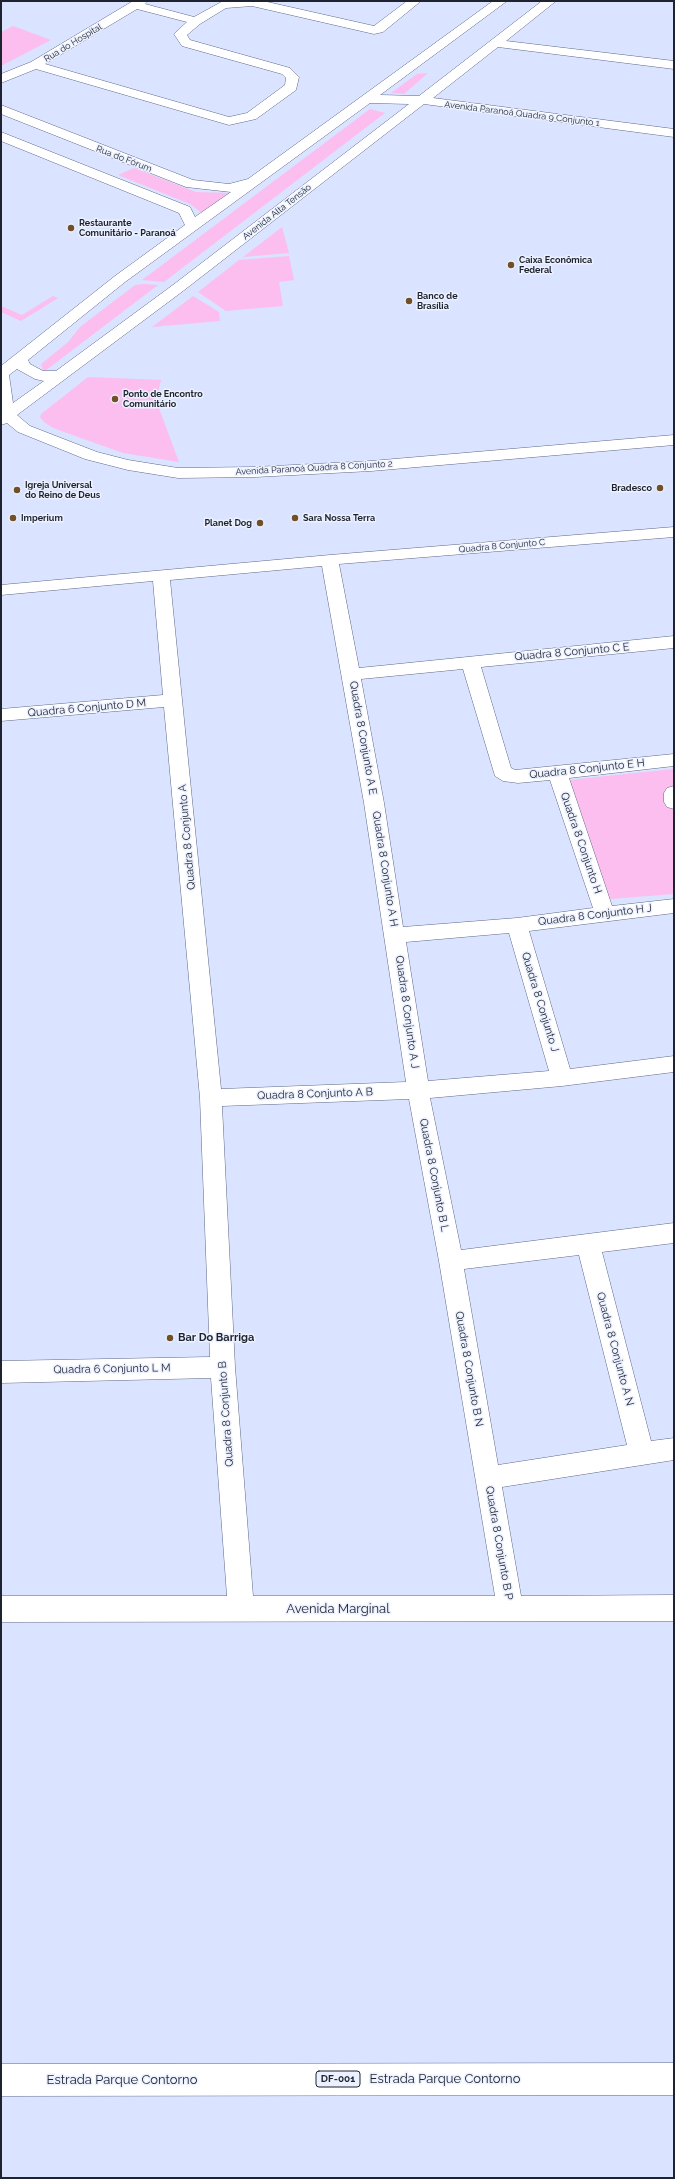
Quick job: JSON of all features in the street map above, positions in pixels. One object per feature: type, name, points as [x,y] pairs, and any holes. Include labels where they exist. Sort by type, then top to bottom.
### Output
[{"type":"street","points":[[35,65],[229,121],[251,116],[291,87],[293,77],[286,71],[186,43],[180,34],[196,21],[223,5],[232,2],[252,2],[374,30],[379,29],[415,1]]},
{"type":"street","points":[[4,418],[1,374],[120,279],[417,64],[501,1]]},
{"type":"street","name":"Avenida Alta Tensão","points":[[4,418],[421,100],[454,68],[494,43],[550,1]]},
{"type":"street","points":[[139,3],[196,21]]},
{"type":"street","name":"Rua do Hospital","points":[[1,79],[35,65],[139,3]]},
{"type":"street","points":[[494,43],[674,65]]},
{"type":"street","points":[[417,64],[433,64]]},
{"type":"street","name":"Avenida Paranoá Quadra 9 Conjunto 1","points":[[369,99],[421,100],[674,134]]},
{"type":"street","name":"Rua do Fórum","points":[[1,109],[119,157],[191,184],[229,188],[252,183]]},
{"type":"street","points":[[1,136],[94,172],[185,210],[192,226]]},
{"type":"street","points":[[94,172],[117,167],[121,162],[119,157]]},
{"type":"street","points":[[20,359],[23,367],[40,376],[61,376]]},
{"type":"street","name":"Avenida Paranoá Quadra 8 Conjunto 2","points":[[4,418],[24,429],[91,456],[128,466],[178,473],[255,472],[371,466],[674,440]]},
{"type":"street","name":"Quadra 8 Conjunto C","points":[[1,590],[330,560],[674,532]]},
{"type":"street","name":"Quadra 8 Conjunto A E","points":[[330,560],[352,674],[374,803]]},
{"type":"street","name":"Quadra 8 Conjunto A","points":[[161,575],[211,1098]]},
{"type":"street","name":"Quadra 8 Conjunto C E","points":[[470,661],[674,642]]},
{"type":"street","points":[[352,674],[470,661]]},
{"type":"street","name":"Quadra 8 Conjunto E H","points":[[470,661],[502,771],[510,776],[518,777],[674,760]]},
{"type":"street","name":"Quadra 6 Conjunto D M","points":[[1,715],[174,700]]},
{"type":"street","name":"Quadra 8 Conjunto H","points":[[557,772],[604,914]]},
{"type":"street","points":[[674,793],[674,802]]},
{"type":"street","name":"Quadra 8 Conjunto A H","points":[[374,803],[395,935]]},
{"type":"street","name":"Quadra 8 Conjunto H J","points":[[395,935],[517,925],[674,906]]},
{"type":"street","name":"Quadra 8 Conjunto J","points":[[517,925],[562,1078]]},
{"type":"street","name":"Quadra 8 Conjunto A J","points":[[395,935],[418,1090]]},
{"type":"street","name":"Quadra 8 Conjunto A B","points":[[211,1098],[418,1090],[562,1078],[674,1064]]},
{"type":"street","name":"Quadra 8 Conjunto B L","points":[[418,1090],[450,1261]]},
{"type":"street","name":"Quadra 8 Conjunto B","points":[[211,1098],[223,1367],[241,1609]]},
{"type":"street","points":[[450,1261],[674,1233]]},
{"type":"street","name":"Quadra 8 Conjunto A N","points":[[588,1244],[642,1454]]},
{"type":"street","name":"Quadra 8 Conjunto B N","points":[[450,1261],[488,1478]]},
{"type":"street","name":"Quadra 6 Conjunto L M","points":[[1,1372],[223,1367]]},
{"type":"street","points":[[488,1478],[674,1449]]},
{"type":"street","name":"Quadra 8 Conjunto B P","points":[[488,1478],[510,1608]]},
{"type":"street","name":"Avenida Marginal","points":[[1,1609],[674,1608]]},
{"type":"street","name":"Estrada Parque Contorno","points":[[1,2080],[674,2079]]},
{"type":"shaded area","points":[[13,26],[51,40],[1,66],[1,32]]},
{"type":"shaded area","points":[[428,73],[404,94],[391,93],[417,74]]},
{"type":"shaded area","points":[[370,109],[385,113],[164,282],[142,280]]},
{"type":"shaded area","points":[[134,168],[196,192],[231,193],[203,214],[190,204],[118,175]]},
{"type":"shaded area","points":[[282,227],[289,253],[243,257]]},
{"type":"shaded area","points":[[289,256],[294,280],[279,282],[283,306],[226,311],[198,292],[239,260]]},
{"type":"shaded area","points":[[135,285],[158,285],[45,371],[43,370],[41,364],[68,342],[80,327]]},
{"type":"shaded area","points":[[53,296],[58,298],[21,321],[1,312],[1,306],[22,315]]},
{"type":"shaded area","points":[[193,296],[219,312],[220,321],[152,327]]},
{"type":"shaded area","points":[[88,377],[161,380],[156,400],[179,462],[123,453],[53,428],[44,422],[40,417],[41,414]]},
{"type":"shaded area","points":[[674,769],[674,894],[610,899],[568,780]]},
{"type":"place","name":"Restaurante Comunitário - Paranoá","points":[[71,228]]},
{"type":"place","name":"Caixa Econômica Federal","points":[[511,265]]},
{"type":"place","name":"Banco de Brasília","points":[[409,301]]},
{"type":"place","name":"Ponto de Encontro Comunitário","points":[[115,399]]},
{"type":"place","name":"Bradesco","points":[[660,488]]},
{"type":"place","name":"Igreja Universal do Reino de Deus","points":[[17,490]]},
{"type":"place","name":"Imperium","points":[[13,518]]},
{"type":"place","name":"Sara Nossa Terra","points":[[295,518]]},
{"type":"place","name":"Planet Dog","points":[[260,523]]},
{"type":"place","name":"Bar Do Barriga","points":[[170,1338]]}]
